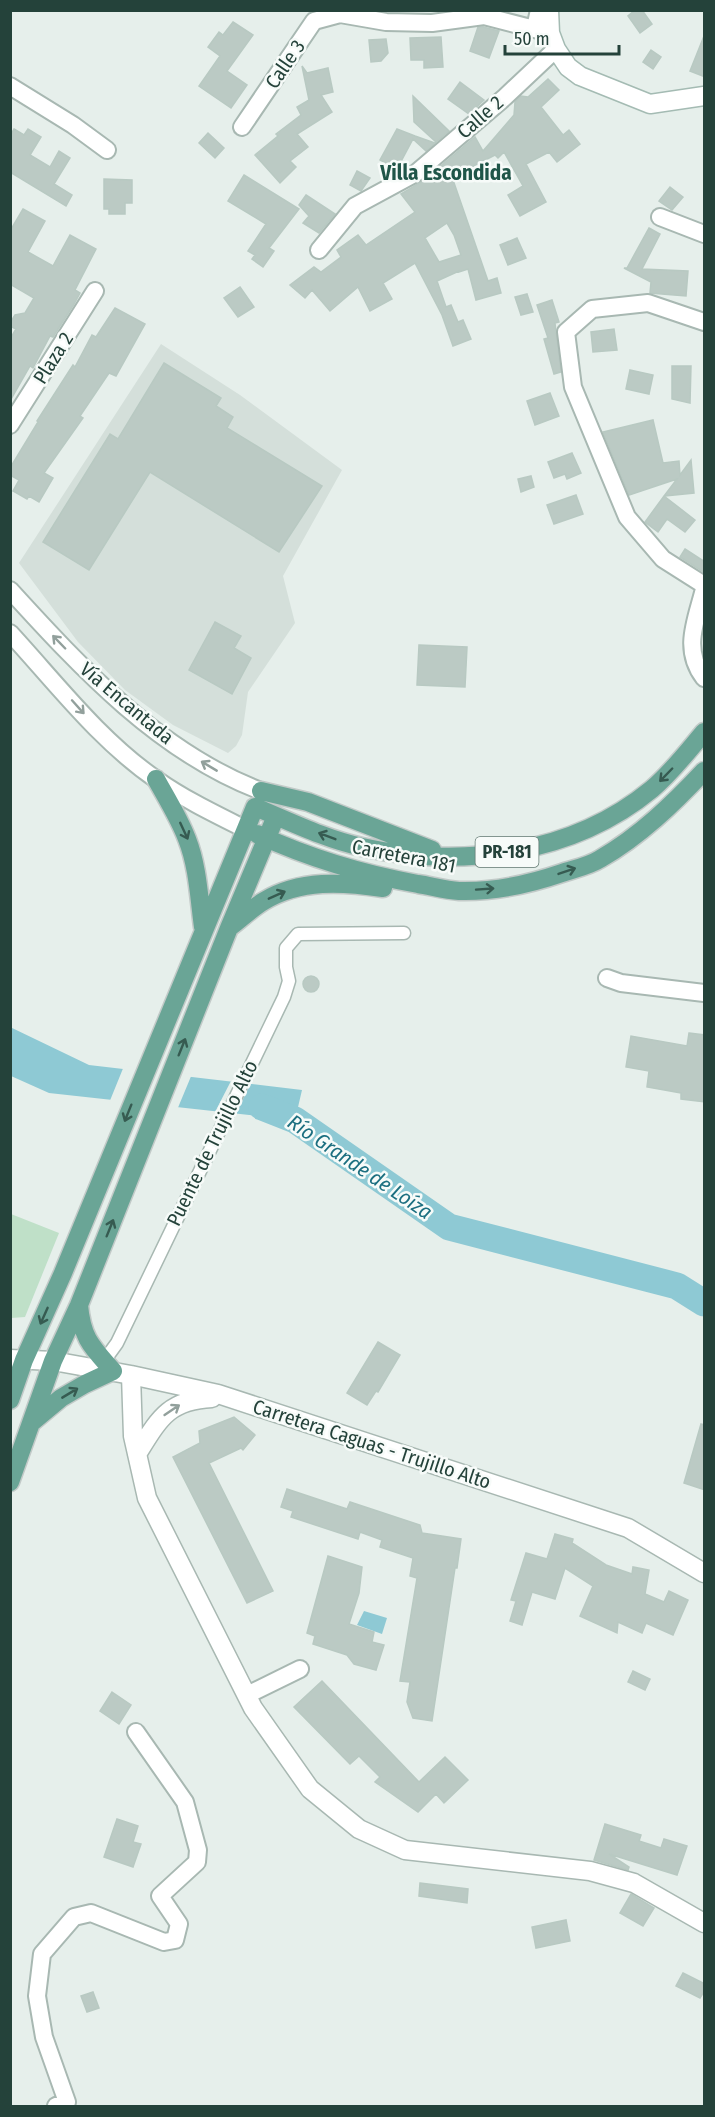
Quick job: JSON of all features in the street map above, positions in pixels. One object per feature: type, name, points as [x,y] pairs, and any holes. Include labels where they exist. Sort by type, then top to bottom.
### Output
[{"type":"main road","name":"Carretera 181","points":[[258,799],[276,816],[360,847],[418,856],[455,857],[523,850],[559,840],[602,823],[650,790],[666,776],[705,732]]},
{"type":"main road","name":"Carretera 181","points":[[245,829],[323,861],[352,870],[459,891],[511,887],[598,861],[636,835],[674,803],[705,771]]},
{"type":"main road","points":[[156,780],[187,838],[193,855],[200,936]]},
{"type":"main road","points":[[10,1400],[17,1359],[63,1273],[258,799],[308,802],[389,835],[455,857]]},
{"type":"main road","points":[[10,1482],[53,1361],[79,1305],[220,949],[276,816]]},
{"type":"main road","points":[[229,928],[264,901],[286,891],[312,885],[352,884],[416,893],[459,891]]},
{"type":"main road","points":[[31,1423],[61,1398],[116,1369],[91,1347],[81,1326],[79,1305]]},
{"type":"street","points":[[539,10],[547,36],[568,67],[580,76],[650,104],[705,96]]},
{"type":"street","points":[[547,36],[549,10]]},
{"type":"street","name":"Calle 3","points":[[242,127],[314,21],[340,14],[386,22],[432,23],[484,16],[547,36]]},
{"type":"street","name":"Calle 2","points":[[320,250],[355,206],[416,173],[505,97],[547,36]]},
{"type":"street","points":[[10,86],[73,125],[107,150]]},
{"type":"street","points":[[660,217],[705,234]]},
{"type":"street","name":"Plaza 2","points":[[10,425],[95,291]]},
{"type":"street","points":[[705,322],[648,303],[592,309],[566,332],[573,387],[627,517],[663,559],[705,587],[692,636],[691,650],[697,668],[705,678]]},
{"type":"street","name":"Vía Encantada","points":[[10,590],[124,705],[155,730],[258,799]]},
{"type":"street","name":"Vía Encantada","points":[[10,633],[107,738],[156,780],[245,829]]},
{"type":"street","name":"Puente de Trujillo Alto","points":[[116,1369],[117,1343],[267,1028],[284,997],[289,981],[286,968],[286,948],[298,934],[404,933]]},
{"type":"street","points":[[607,978],[621,983],[705,993]]},
{"type":"street","name":"Carretera Caguas - Trujillo Alto","points":[[17,1359],[116,1369],[227,1397],[628,1528],[705,1573]]},
{"type":"street","points":[[116,1369],[147,1498],[253,1708],[310,1789],[359,1829],[405,1850],[590,1871],[634,1883],[705,1923]]},
{"type":"street","points":[[137,1454],[157,1422],[174,1406],[195,1399],[227,1397]]},
{"type":"street","points":[[247,1695],[300,1669]]},
{"type":"street","points":[[56,2106],[67,2102],[44,2037],[37,1996],[42,1954],[74,1917],[91,1913],[164,1942],[175,1940],[179,1924],[160,1896],[197,1862],[198,1850],[185,1802],[136,1732]]},
{"type":"shaded area","points":[[161,344],[240,395],[342,470],[283,576],[295,623],[248,692],[242,735],[236,746],[228,753],[173,725],[125,690],[78,642],[19,563]]},
{"type":"green space","points":[[11,1214],[59,1233],[25,1317],[11,1318]]},
{"type":"water","points":[[10,1027],[89,1065],[302,1090],[295,1120],[49,1093],[11,1076]]},
{"type":"water","points":[[364,1611],[387,1618],[382,1634],[357,1625]]},
{"type":"pier","points":[[124,1066],[192,1074],[177,1110],[109,1103]]},
{"type":"pier","points":[[232,1079],[252,1081],[234,1117],[214,1114]]},
{"type":"building","points":[[635,10],[642,10],[652,24],[640,33],[628,16]]},
{"type":"building","points":[[233,22],[253,35],[227,71],[247,85],[231,108],[199,86],[220,56],[208,47],[219,32],[223,35]]},
{"type":"building","points":[[478,27],[499,31],[489,58],[470,51]]},
{"type":"building","points":[[705,36],[705,77],[690,71]]},
{"type":"building","points":[[441,37],[443,67],[424,68],[424,60],[411,60],[410,38]]},
{"type":"building","points":[[386,39],[388,53],[381,61],[371,62],[369,40]]},
{"type":"building","points":[[651,50],[661,57],[653,69],[643,62]]},
{"type":"building","points":[[302,66],[307,73],[328,68],[333,92],[321,95],[332,112],[297,134],[308,147],[290,161],[296,167],[280,183],[255,155],[278,136],[276,134],[301,115],[297,107],[309,100]]},
{"type":"building","points":[[548,79],[559,90],[541,107],[563,135],[569,130],[580,144],[557,162],[549,152],[526,164],[546,202],[520,216],[508,195],[523,186],[504,152],[498,158],[495,155],[452,177],[488,281],[497,278],[501,293],[476,300],[468,269],[437,281],[446,307],[451,305],[458,322],[463,320],[471,339],[453,346],[442,315],[415,263],[383,283],[392,299],[370,311],[358,287],[330,311],[312,290],[305,298],[290,285],[314,267],[321,272],[341,257],[337,250],[358,235],[366,245],[415,212],[401,194],[423,181],[475,137],[483,151],[514,115],[515,102],[521,96],[528,97]],"holes":[[[447,223],[461,255],[439,262],[425,238]]]},
{"type":"building","points":[[460,82],[484,100],[469,114],[448,99]]},
{"type":"building","points":[[413,96],[449,131],[436,142],[414,122]]},
{"type":"building","points":[[14,129],[24,135],[28,129],[41,137],[30,155],[50,167],[59,151],[70,158],[54,184],[72,195],[66,206],[10,172],[10,136]]},
{"type":"building","points":[[397,129],[435,143],[426,151],[413,139],[397,169],[380,160]]},
{"type":"building","points":[[208,133],[224,148],[215,158],[199,143]]},
{"type":"building","points":[[357,171],[370,178],[361,191],[350,185]]},
{"type":"building","points":[[244,175],[299,209],[269,248],[274,251],[263,267],[252,259],[255,255],[248,251],[266,224],[228,201]]},
{"type":"building","points":[[104,179],[132,180],[132,203],[125,203],[125,214],[109,214],[109,209],[104,209]]},
{"type":"building","points":[[670,187],[683,197],[672,210],[659,201]]},
{"type":"building","points":[[306,195],[335,214],[319,233],[303,223],[309,216],[299,205]]},
{"type":"building","points":[[23,209],[45,221],[28,252],[53,266],[70,235],[96,249],[75,290],[80,293],[74,304],[53,337],[50,336],[33,368],[30,366],[10,401],[10,339],[16,329],[10,326],[10,323],[15,315],[25,313],[34,298],[10,284],[10,231]]},
{"type":"building","points":[[649,228],[660,234],[642,269],[688,271],[686,296],[650,293],[651,282],[624,268],[627,268]]},
{"type":"building","points":[[517,238],[526,258],[508,265],[500,245]]},
{"type":"building","points":[[240,287],[254,307],[238,317],[224,298]]},
{"type":"building","points":[[527,294],[533,312],[521,315],[515,297]]},
{"type":"building","points":[[552,300],[559,322],[555,323],[561,372],[554,374],[544,339],[548,338],[537,305]]},
{"type":"building","points":[[115,308],[145,324],[116,376],[109,373],[80,416],[83,418],[44,473],[53,478],[39,502],[29,496],[27,499],[13,491],[19,480],[10,475],[10,468],[73,365],[75,367],[92,335],[96,337]]},
{"type":"building","points":[[614,329],[617,350],[593,352],[591,332]]},
{"type":"building","points":[[164,363],[221,398],[216,406],[233,417],[227,428],[322,486],[279,552],[150,472],[89,570],[43,542],[110,434],[118,439]]},
{"type":"building","points":[[672,366],[691,366],[690,403],[672,399]]},
{"type":"building","points":[[630,370],[653,375],[649,394],[626,389]]},
{"type":"building","points":[[550,393],[559,416],[535,425],[527,401]]},
{"type":"building","points":[[653,420],[663,463],[679,461],[680,475],[691,460],[694,493],[664,496],[677,479],[629,495],[603,432]]},
{"type":"building","points":[[572,453],[581,473],[567,479],[565,474],[554,478],[548,462]]},
{"type":"building","points":[[531,476],[534,487],[521,492],[518,479]]},
{"type":"building","points":[[576,495],[583,514],[554,524],[547,505]]},
{"type":"building","points":[[664,496],[695,520],[685,532],[667,519],[658,532],[645,522]]},
{"type":"building","points":[[685,549],[705,562],[705,573],[680,557]]},
{"type":"building","points":[[215,622],[241,636],[234,648],[251,658],[232,694],[189,670]]},
{"type":"building","points":[[419,645],[467,647],[465,687],[417,685]]},
{"type":"building","points":[[308,976],[314,976],[319,984],[317,990],[308,992],[303,987],[303,981]]},
{"type":"building","points":[[689,1033],[705,1035],[705,1102],[681,1099],[681,1093],[647,1087],[649,1071],[626,1067],[631,1036],[687,1046]]},
{"type":"building","points":[[378,1342],[400,1355],[378,1392],[376,1391],[367,1405],[347,1393]]},
{"type":"building","points":[[234,1417],[255,1435],[243,1450],[241,1448],[209,1463],[273,1591],[247,1603],[173,1457],[200,1443],[199,1431]]},
{"type":"building","points":[[701,1424],[705,1425],[705,1490],[684,1483]]},
{"type":"building","points":[[287,1489],[347,1509],[350,1502],[420,1525],[422,1533],[461,1539],[432,1721],[413,1718],[407,1702],[410,1682],[400,1681],[417,1578],[410,1576],[413,1558],[380,1547],[382,1540],[360,1532],[358,1539],[291,1517],[293,1511],[281,1507]]},
{"type":"building","points":[[555,1534],[573,1539],[572,1543],[606,1565],[632,1574],[633,1567],[649,1570],[645,1594],[664,1602],[669,1591],[688,1600],[673,1635],[646,1623],[642,1633],[618,1622],[617,1633],[580,1616],[593,1586],[565,1568],[555,1599],[532,1592],[522,1625],[510,1621],[516,1601],[511,1600],[526,1553],[547,1559]]},
{"type":"building","points":[[328,1556],[362,1567],[359,1593],[349,1624],[374,1632],[372,1642],[384,1645],[376,1670],[354,1664],[347,1655],[313,1644],[315,1636],[307,1633]]},
{"type":"building","points":[[633,1671],[650,1679],[645,1690],[628,1682]]},
{"type":"building","points":[[322,1681],[419,1782],[445,1757],[468,1780],[444,1803],[436,1794],[418,1812],[375,1782],[380,1777],[359,1756],[350,1764],[294,1707]]},
{"type":"building","points":[[112,1692],[131,1705],[119,1724],[100,1711]]},
{"type":"building","points":[[117,1819],[138,1826],[133,1842],[141,1844],[133,1867],[104,1857]]},
{"type":"building","points":[[605,1824],[641,1835],[639,1841],[661,1848],[664,1839],[687,1846],[677,1875],[609,1854],[629,1867],[628,1870],[594,1860]]},
{"type":"building","points":[[420,1883],[468,1889],[467,1903],[419,1896]]},
{"type":"building","points":[[631,1894],[654,1908],[643,1926],[620,1913]]},
{"type":"building","points":[[566,1920],[570,1941],[536,1948],[532,1927]]},
{"type":"building","points":[[683,1973],[705,1984],[705,1990],[700,1998],[676,1986]]},
{"type":"building","points":[[93,1992],[99,2008],[87,2012],[81,1996]]},
{"type":"waterway","name":"Río Grande de Loíza","points":[[262,1107],[295,1120],[449,1227],[677,1286],[704,1303]]},
{"type":"district","name":"Villa Escondida","points":[[446,173]]}]
